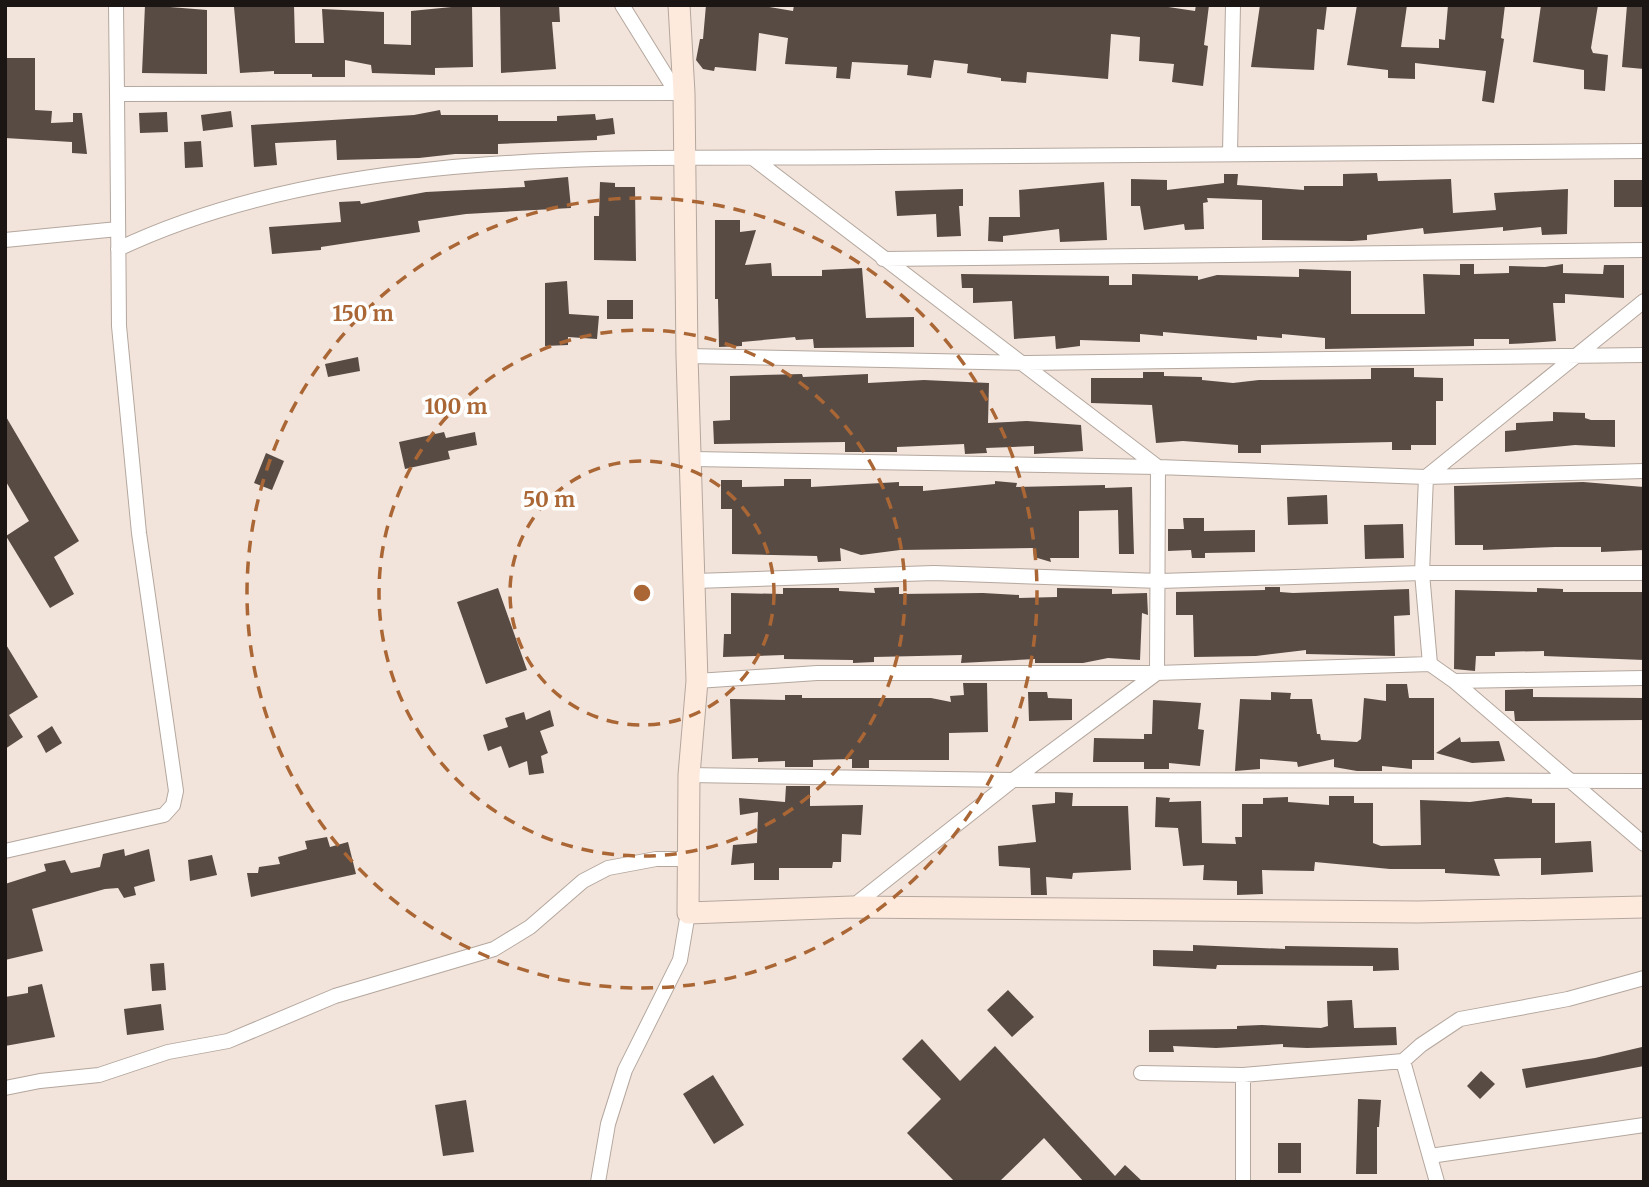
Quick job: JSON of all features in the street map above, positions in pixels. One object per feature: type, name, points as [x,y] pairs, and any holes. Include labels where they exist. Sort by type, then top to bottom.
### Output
[{"type":"street","points":[[5,851],[164,815],[173,804],[176,791],[139,533],[119,326],[116,5]]},
{"type":"street","points":[[622,5],[680,92]]},
{"type":"street","points":[[598,1182],[608,1124],[625,1070],[680,960],[688,913],[690,775],[697,681],[679,5]]},
{"type":"street","points":[[1230,153],[1233,5]]},
{"type":"street","points":[[117,94],[680,92]]},
{"type":"street","points":[[118,249],[163,228],[237,204],[370,178],[566,159],[684,156],[754,159],[1644,151]]},
{"type":"street","points":[[754,159],[883,259],[1026,363],[1158,467]]},
{"type":"street","points":[[5,240],[118,229]]},
{"type":"street","points":[[883,259],[1644,250]]},
{"type":"street","points":[[1430,664],[1422,573],[1426,477],[1644,301]]},
{"type":"street","points":[[687,356],[1026,363],[1644,355]]},
{"type":"street","points":[[692,459],[1158,467],[1426,477],[1644,471]]},
{"type":"street","points":[[1157,673],[1160,581],[1158,467]]},
{"type":"street","points":[[695,581],[934,573],[1160,581],[1422,573],[1644,573]]},
{"type":"street","points":[[697,681],[817,673],[1157,673],[1430,664],[1454,681],[1516,737],[1575,782],[1644,844]]},
{"type":"street","points":[[852,907],[1013,779],[1157,673]]},
{"type":"street","points":[[1454,681],[1644,678]]},
{"type":"street","points":[[690,775],[1644,781]]},
{"type":"street","points":[[5,1088],[40,1081],[99,1075],[168,1052],[228,1041],[335,996],[458,962],[494,949],[530,927],[583,881],[608,868],[656,859],[687,859]]},
{"type":"street","points":[[688,913],[852,907],[1418,912],[1644,907]]},
{"type":"street","points":[[1142,1073],[1243,1075],[1403,1061],[1421,1045],[1460,1019],[1568,999],[1644,978]]},
{"type":"street","points":[[1403,1061],[1437,1182]]},
{"type":"street","points":[[1243,1075],[1244,1182]]},
{"type":"street","points":[[1430,1156],[1644,1125]]},
{"type":"building","points":[[145,5],[207,10],[207,74],[142,73]]},
{"type":"building","points":[[294,5],[295,43],[324,43],[322,9],[384,12],[384,44],[411,45],[411,11],[472,5],[473,67],[435,68],[435,75],[372,73],[371,65],[345,60],[345,77],[274,74],[274,71],[240,73],[234,7]]},
{"type":"building","points":[[500,5],[559,5],[560,22],[552,22],[556,69],[501,73]]},
{"type":"building","points":[[706,5],[758,5],[793,11],[794,5],[1155,5],[1195,11],[1196,5],[1209,5],[1204,45],[1208,46],[1203,86],[1172,82],[1174,64],[1139,61],[1140,37],[1111,34],[1108,79],[1027,72],[1026,83],[1001,81],[1001,78],[967,73],[968,64],[934,60],[931,78],[907,75],[908,65],[852,62],[850,79],[836,78],[837,67],[785,64],[788,38],[759,33],[756,71],[715,67],[714,71],[703,69],[696,60],[700,39],[703,39]]},
{"type":"building","points":[[1260,5],[1327,5],[1324,30],[1317,29],[1314,70],[1251,67]]},
{"type":"building","points":[[1357,5],[1407,5],[1401,47],[1439,48],[1439,39],[1445,40],[1448,5],[1505,5],[1501,38],[1504,39],[1494,103],[1482,101],[1486,71],[1415,63],[1415,79],[1388,78],[1388,70],[1347,65]]},
{"type":"building","points":[[1541,5],[1598,5],[1591,48],[1593,53],[1608,55],[1605,91],[1584,89],[1584,70],[1533,62]]},
{"type":"building","points":[[1627,5],[1644,5],[1644,69],[1622,67]]},
{"type":"building","points":[[5,58],[35,58],[35,110],[52,111],[51,123],[73,122],[73,113],[82,113],[87,154],[72,153],[72,142],[5,138]]},
{"type":"building","points":[[440,110],[441,115],[498,115],[498,121],[557,121],[557,116],[595,114],[596,120],[613,118],[615,134],[597,136],[597,140],[498,144],[498,154],[455,154],[419,158],[337,160],[336,140],[275,143],[277,165],[254,167],[251,125],[414,115]]},
{"type":"building","points":[[231,111],[233,127],[203,131],[201,115]]},
{"type":"building","points":[[167,112],[168,132],[140,133],[139,113]]},
{"type":"building","points":[[201,141],[203,167],[185,168],[184,142]]},
{"type":"building","points":[[1377,173],[1378,181],[1451,179],[1453,213],[1496,210],[1494,193],[1568,189],[1567,234],[1542,235],[1541,227],[1503,231],[1503,227],[1424,234],[1423,228],[1367,235],[1367,240],[1262,240],[1262,200],[1207,198],[1208,202],[1203,203],[1204,229],[1185,230],[1184,224],[1144,230],[1140,206],[1131,206],[1131,179],[1167,180],[1167,190],[1224,183],[1224,174],[1238,174],[1237,185],[1304,190],[1304,186],[1343,186],[1343,174]]},
{"type":"building","points":[[568,177],[571,208],[466,214],[418,221],[420,232],[321,247],[321,250],[272,254],[269,227],[341,222],[339,202],[360,201],[361,204],[426,192],[525,187],[524,181]]},
{"type":"building","points":[[1614,180],[1644,180],[1644,207],[1614,207]]},
{"type":"building","points":[[600,182],[615,183],[615,187],[635,187],[636,261],[594,260],[594,216],[599,216]]},
{"type":"building","points":[[1104,182],[1107,240],[1060,242],[1059,229],[1003,236],[1003,242],[988,241],[989,217],[1020,217],[1019,190]]},
{"type":"building","points":[[963,189],[963,206],[959,206],[961,236],[937,237],[936,214],[897,216],[895,191]]},
{"type":"building","points":[[715,220],[740,220],[740,232],[756,230],[745,265],[771,263],[772,276],[822,276],[822,270],[862,268],[866,318],[914,317],[914,347],[814,348],[813,339],[796,340],[795,337],[719,347],[718,299],[715,299]]},
{"type":"building","points":[[1460,264],[1474,264],[1474,274],[1509,273],[1509,266],[1545,267],[1563,264],[1563,273],[1603,274],[1604,265],[1624,265],[1624,298],[1565,294],[1565,303],[1553,303],[1556,341],[1509,344],[1509,339],[1474,339],[1474,346],[1325,349],[1325,338],[1282,334],[1282,338],[1257,336],[1257,340],[1163,332],[1163,336],[1140,334],[1140,342],[1080,340],[1080,346],[1056,349],[1055,336],[1014,339],[1012,301],[973,303],[973,288],[962,288],[961,274],[1109,276],[1109,285],[1132,285],[1132,274],[1198,276],[1198,280],[1217,275],[1299,277],[1299,269],[1351,271],[1351,314],[1425,314],[1423,274],[1460,275]]},
{"type":"building","points":[[567,281],[569,314],[599,316],[597,339],[568,337],[568,345],[545,346],[545,283]]},
{"type":"building","points":[[607,300],[633,300],[633,319],[607,319]]},
{"type":"building","points":[[358,357],[360,371],[328,377],[325,364]]},
{"type":"building","points":[[1371,368],[1414,368],[1414,377],[1443,378],[1443,401],[1436,401],[1436,445],[1411,445],[1411,450],[1392,450],[1392,442],[1261,445],[1261,453],[1238,453],[1238,445],[1183,441],[1156,443],[1152,405],[1091,403],[1091,378],[1143,378],[1143,372],[1164,372],[1164,376],[1202,377],[1202,380],[1233,383],[1259,380],[1371,379]]},
{"type":"building","points":[[802,374],[803,377],[868,374],[868,383],[924,380],[989,383],[988,423],[1027,421],[1081,425],[1083,451],[1034,454],[1034,446],[986,448],[987,453],[965,454],[964,444],[897,447],[897,452],[845,452],[845,442],[714,444],[713,421],[730,420],[730,376]]},
{"type":"building","points":[[1553,412],[1585,413],[1585,418],[1591,420],[1615,420],[1615,447],[1575,445],[1505,452],[1505,431],[1516,430],[1516,423],[1553,421]]},
{"type":"building","points":[[5,415],[79,541],[54,557],[74,594],[50,608],[6,536],[29,521],[5,480]]},
{"type":"building","points":[[444,432],[446,438],[475,432],[477,445],[448,451],[450,459],[405,469],[399,442]]},
{"type":"building","points":[[266,453],[284,461],[272,490],[254,483]]},
{"type":"building","points":[[784,479],[811,479],[811,487],[899,482],[899,486],[923,486],[923,491],[995,484],[995,481],[1017,483],[1016,487],[1132,487],[1134,554],[1119,554],[1118,510],[1079,511],[1079,558],[1050,558],[1051,562],[1034,557],[1033,548],[900,550],[861,555],[840,548],[841,561],[818,562],[817,556],[732,554],[732,509],[721,509],[721,480],[742,480],[742,487],[784,486]]},
{"type":"building","points":[[1583,482],[1644,487],[1644,550],[1601,552],[1601,547],[1555,547],[1483,550],[1483,545],[1455,545],[1454,486]]},
{"type":"building","points":[[1327,495],[1328,524],[1288,525],[1287,497]]},
{"type":"building","points":[[1183,518],[1204,518],[1204,531],[1255,530],[1255,552],[1205,553],[1205,558],[1192,558],[1191,550],[1168,551],[1168,529],[1184,529]]},
{"type":"building","points":[[1403,524],[1404,558],[1365,559],[1364,525]]},
{"type":"building","points":[[899,587],[899,594],[983,593],[1019,595],[1019,598],[1057,597],[1057,588],[1112,589],[1112,594],[1147,593],[1148,615],[1142,613],[1140,660],[1108,658],[1083,663],[1035,663],[1035,659],[961,663],[962,655],[874,657],[874,662],[853,663],[853,660],[784,659],[784,655],[723,657],[724,634],[731,634],[731,593],[783,594],[783,588],[839,588],[839,591],[875,593],[874,588]]},
{"type":"building","points":[[1265,587],[1280,587],[1280,592],[1293,593],[1409,589],[1410,615],[1394,616],[1395,656],[1306,654],[1306,650],[1256,656],[1194,657],[1193,615],[1176,615],[1176,592],[1265,590]]},
{"type":"building","points":[[498,588],[527,670],[486,684],[457,602]]},
{"type":"building","points":[[1537,588],[1563,589],[1563,592],[1644,592],[1644,660],[1544,656],[1544,651],[1495,652],[1495,656],[1476,656],[1475,671],[1454,669],[1455,590],[1537,592]]},
{"type":"building","points":[[5,643],[38,697],[9,715],[23,737],[5,749]]},
{"type":"building","points":[[963,683],[987,683],[988,732],[949,733],[949,760],[869,760],[869,768],[852,768],[852,759],[813,760],[813,767],[785,767],[785,761],[732,759],[730,699],[785,700],[785,695],[802,695],[802,698],[931,698],[951,702],[950,696],[964,695]]},
{"type":"building","points":[[1386,684],[1407,684],[1409,698],[1434,698],[1434,760],[1412,760],[1412,769],[1382,766],[1382,771],[1357,771],[1334,767],[1334,759],[1298,767],[1297,762],[1260,759],[1260,769],[1235,771],[1240,699],[1271,700],[1271,692],[1291,693],[1290,699],[1312,699],[1317,734],[1320,734],[1321,740],[1357,742],[1361,739],[1364,698],[1386,701]]},
{"type":"building","points":[[1533,689],[1533,697],[1644,698],[1644,720],[1515,721],[1514,711],[1505,711],[1505,690]]},
{"type":"building","points":[[1028,692],[1047,692],[1048,698],[1072,699],[1072,720],[1029,721]]},
{"type":"building","points":[[1153,700],[1201,703],[1198,729],[1204,730],[1200,766],[1169,763],[1169,769],[1144,769],[1144,762],[1093,762],[1094,738],[1144,739],[1144,734],[1152,734]]},
{"type":"building","points":[[550,710],[554,726],[540,731],[548,753],[541,756],[544,773],[529,775],[527,761],[509,768],[501,746],[488,751],[483,735],[508,727],[505,718],[524,712],[526,720]]},
{"type":"building","points":[[52,726],[62,743],[46,753],[37,736]]},
{"type":"building","points":[[1460,737],[1461,742],[1499,741],[1505,761],[1472,763],[1436,753]]},
{"type":"building","points":[[786,786],[810,786],[810,806],[863,805],[861,835],[842,834],[841,862],[833,862],[832,868],[779,868],[779,880],[754,880],[754,863],[731,865],[733,845],[757,843],[758,812],[740,815],[739,798],[785,802]]},
{"type":"building","points":[[1055,792],[1073,793],[1072,806],[1128,806],[1131,870],[1073,873],[1072,879],[1046,877],[1047,895],[1031,895],[1030,868],[999,866],[998,846],[1036,842],[1032,805],[1055,803]]},
{"type":"building","points":[[1329,796],[1354,796],[1354,803],[1373,803],[1373,843],[1381,846],[1421,845],[1420,800],[1470,802],[1507,797],[1532,799],[1532,803],[1555,803],[1555,843],[1591,841],[1593,872],[1541,875],[1541,858],[1494,859],[1500,876],[1445,873],[1445,869],[1390,869],[1315,862],[1314,871],[1262,870],[1263,894],[1237,895],[1237,881],[1203,880],[1204,865],[1183,866],[1178,828],[1155,827],[1156,797],[1170,798],[1169,802],[1201,801],[1202,843],[1236,844],[1235,837],[1242,837],[1242,804],[1263,804],[1263,798],[1288,797],[1288,802],[1329,805]]},
{"type":"building","points":[[327,837],[330,847],[348,842],[356,874],[251,897],[247,873],[258,873],[259,867],[280,864],[278,857],[307,849],[305,841]]},
{"type":"building","points":[[124,849],[125,856],[149,849],[155,881],[134,887],[136,895],[124,898],[118,888],[105,889],[32,909],[43,951],[5,960],[5,884],[46,871],[44,864],[65,860],[71,873],[100,867],[103,854]]},
{"type":"building","points":[[212,855],[217,875],[190,881],[188,860]]},
{"type":"building","points":[[1193,945],[1285,949],[1285,946],[1398,948],[1399,970],[1373,971],[1373,966],[1217,965],[1216,969],[1153,966],[1153,950],[1193,951]]},
{"type":"building","points":[[164,963],[166,990],[152,991],[150,964]]},
{"type":"building","points":[[42,984],[55,1037],[5,1046],[5,997],[28,993],[28,987]]},
{"type":"building","points":[[1008,990],[1034,1017],[1012,1037],[987,1010]]},
{"type":"building","points":[[1352,1000],[1354,1028],[1396,1027],[1397,1045],[1307,1048],[1283,1047],[1283,1044],[1216,1048],[1173,1046],[1174,1052],[1149,1052],[1149,1030],[1237,1029],[1237,1026],[1262,1025],[1321,1028],[1328,1026],[1327,1001]]},
{"type":"building","points":[[161,1004],[164,1030],[127,1035],[124,1009]]},
{"type":"building","points":[[922,1039],[960,1081],[995,1046],[1115,1176],[1125,1165],[1143,1182],[1084,1182],[1044,1138],[999,1182],[955,1182],[907,1133],[941,1099],[902,1059]]},
{"type":"building","points":[[1642,1047],[1644,1066],[1526,1088],[1522,1069],[1595,1058]]},
{"type":"building","points":[[1481,1071],[1495,1084],[1480,1099],[1467,1086]]},
{"type":"building","points":[[713,1075],[744,1125],[714,1144],[683,1094]]},
{"type":"building","points":[[1358,1099],[1381,1100],[1377,1127],[1377,1174],[1356,1174]]},
{"type":"building","points":[[466,1100],[474,1152],[443,1156],[435,1105]]},
{"type":"building","points":[[1278,1143],[1301,1143],[1301,1173],[1278,1173]]}]
